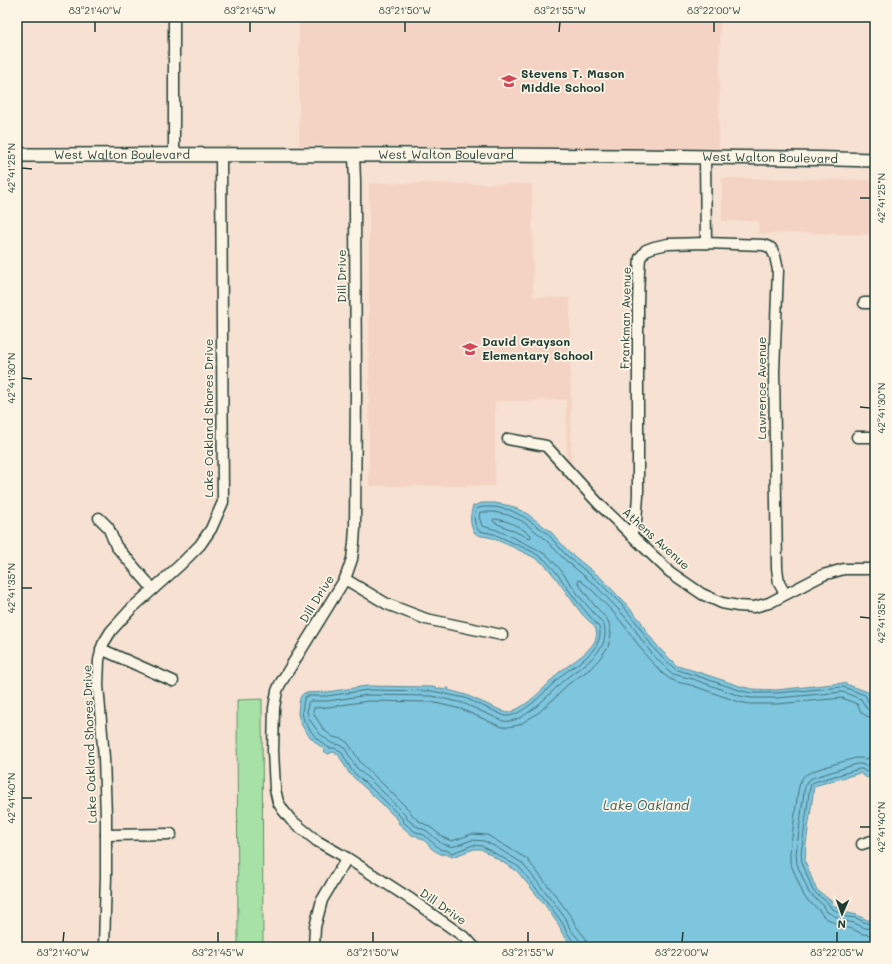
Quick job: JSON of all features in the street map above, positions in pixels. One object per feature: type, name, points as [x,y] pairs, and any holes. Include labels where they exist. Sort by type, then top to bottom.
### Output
[{"type":"main road","name":"West Walton Boulevard","points":[[17,155],[590,156],[875,160]]},
{"type":"street","points":[[174,17],[174,155]]},
{"type":"street","name":"Lake Oakland Shores Drive","points":[[104,947],[106,835],[104,758],[98,685],[101,649],[111,631],[130,609],[180,565],[200,545],[211,529],[223,502],[221,155]]},
{"type":"street","name":"Dill Drive","points":[[354,155],[356,384],[354,544],[352,559],[345,579],[277,691],[274,708],[273,751],[276,789],[278,802],[283,810],[291,820],[317,841],[347,858],[412,900],[467,939],[474,947]]},
{"type":"street","points":[[705,157],[706,244]]},
{"type":"street","name":"Frankman Avenue","points":[[630,535],[636,521],[638,496],[638,304],[640,258],[646,250],[654,246],[668,244],[706,244]]},
{"type":"street","name":"Lawrence Avenue","points":[[706,244],[764,245],[771,248],[775,256],[778,270],[774,371],[777,568],[779,583],[785,594]]},
{"type":"street","points":[[864,302],[875,303]]},
{"type":"street","points":[[857,437],[875,437]]},
{"type":"street","name":"Athens Avenue","points":[[508,439],[546,446],[599,504],[670,572],[702,594],[722,602],[738,606],[754,607],[769,603],[823,575],[844,569],[875,568]]},
{"type":"street","points":[[99,518],[108,527],[116,546],[152,589]]},
{"type":"street","points":[[345,579],[387,604],[426,619],[502,635]]},
{"type":"street","points":[[101,649],[173,680]]},
{"type":"street","points":[[106,835],[171,834]]},
{"type":"street","points":[[862,844],[875,840]]},
{"type":"street","points":[[314,947],[315,927],[322,900],[347,858]]},
{"type":"shaded area","name":"Stevens T. Mason Middle School","points":[[299,17],[720,17],[719,150],[299,145]]},
{"type":"shaded area","points":[[722,178],[875,180],[875,235],[808,233],[758,234],[759,221],[722,221]]},
{"type":"shaded area","name":"David Grayson Elementary School","points":[[369,183],[532,184],[533,297],[570,298],[571,467],[567,464],[566,400],[495,401],[495,486],[369,486]]},
{"type":"green space","points":[[262,699],[263,947],[238,947],[237,700]]},
{"type":"water","name":"Lake Oakland","points":[[482,503],[495,503],[511,506],[526,513],[550,531],[569,552],[601,578],[625,603],[640,620],[648,634],[659,648],[677,666],[752,689],[776,690],[843,683],[868,692],[875,706],[875,771],[867,778],[860,773],[814,786],[805,861],[816,889],[831,901],[833,905],[848,913],[857,915],[867,920],[875,920],[875,947],[573,947],[562,933],[560,927],[545,905],[517,871],[481,849],[474,849],[452,857],[444,853],[443,855],[434,850],[424,840],[415,835],[413,836],[398,823],[399,821],[349,773],[338,754],[333,752],[328,754],[308,734],[301,724],[298,713],[300,698],[304,693],[327,692],[367,686],[432,687],[445,690],[446,688],[449,688],[448,690],[466,695],[507,713],[530,701],[557,674],[582,655],[594,643],[596,636],[595,628],[582,614],[547,567],[536,559],[515,548],[492,538],[475,533],[471,523],[472,509],[473,506]]},
{"type":"place","name":"Stevens T. Mason Middle School","points":[[509,81]]},
{"type":"place","name":"David Grayson Elementary School","points":[[470,349]]}]
